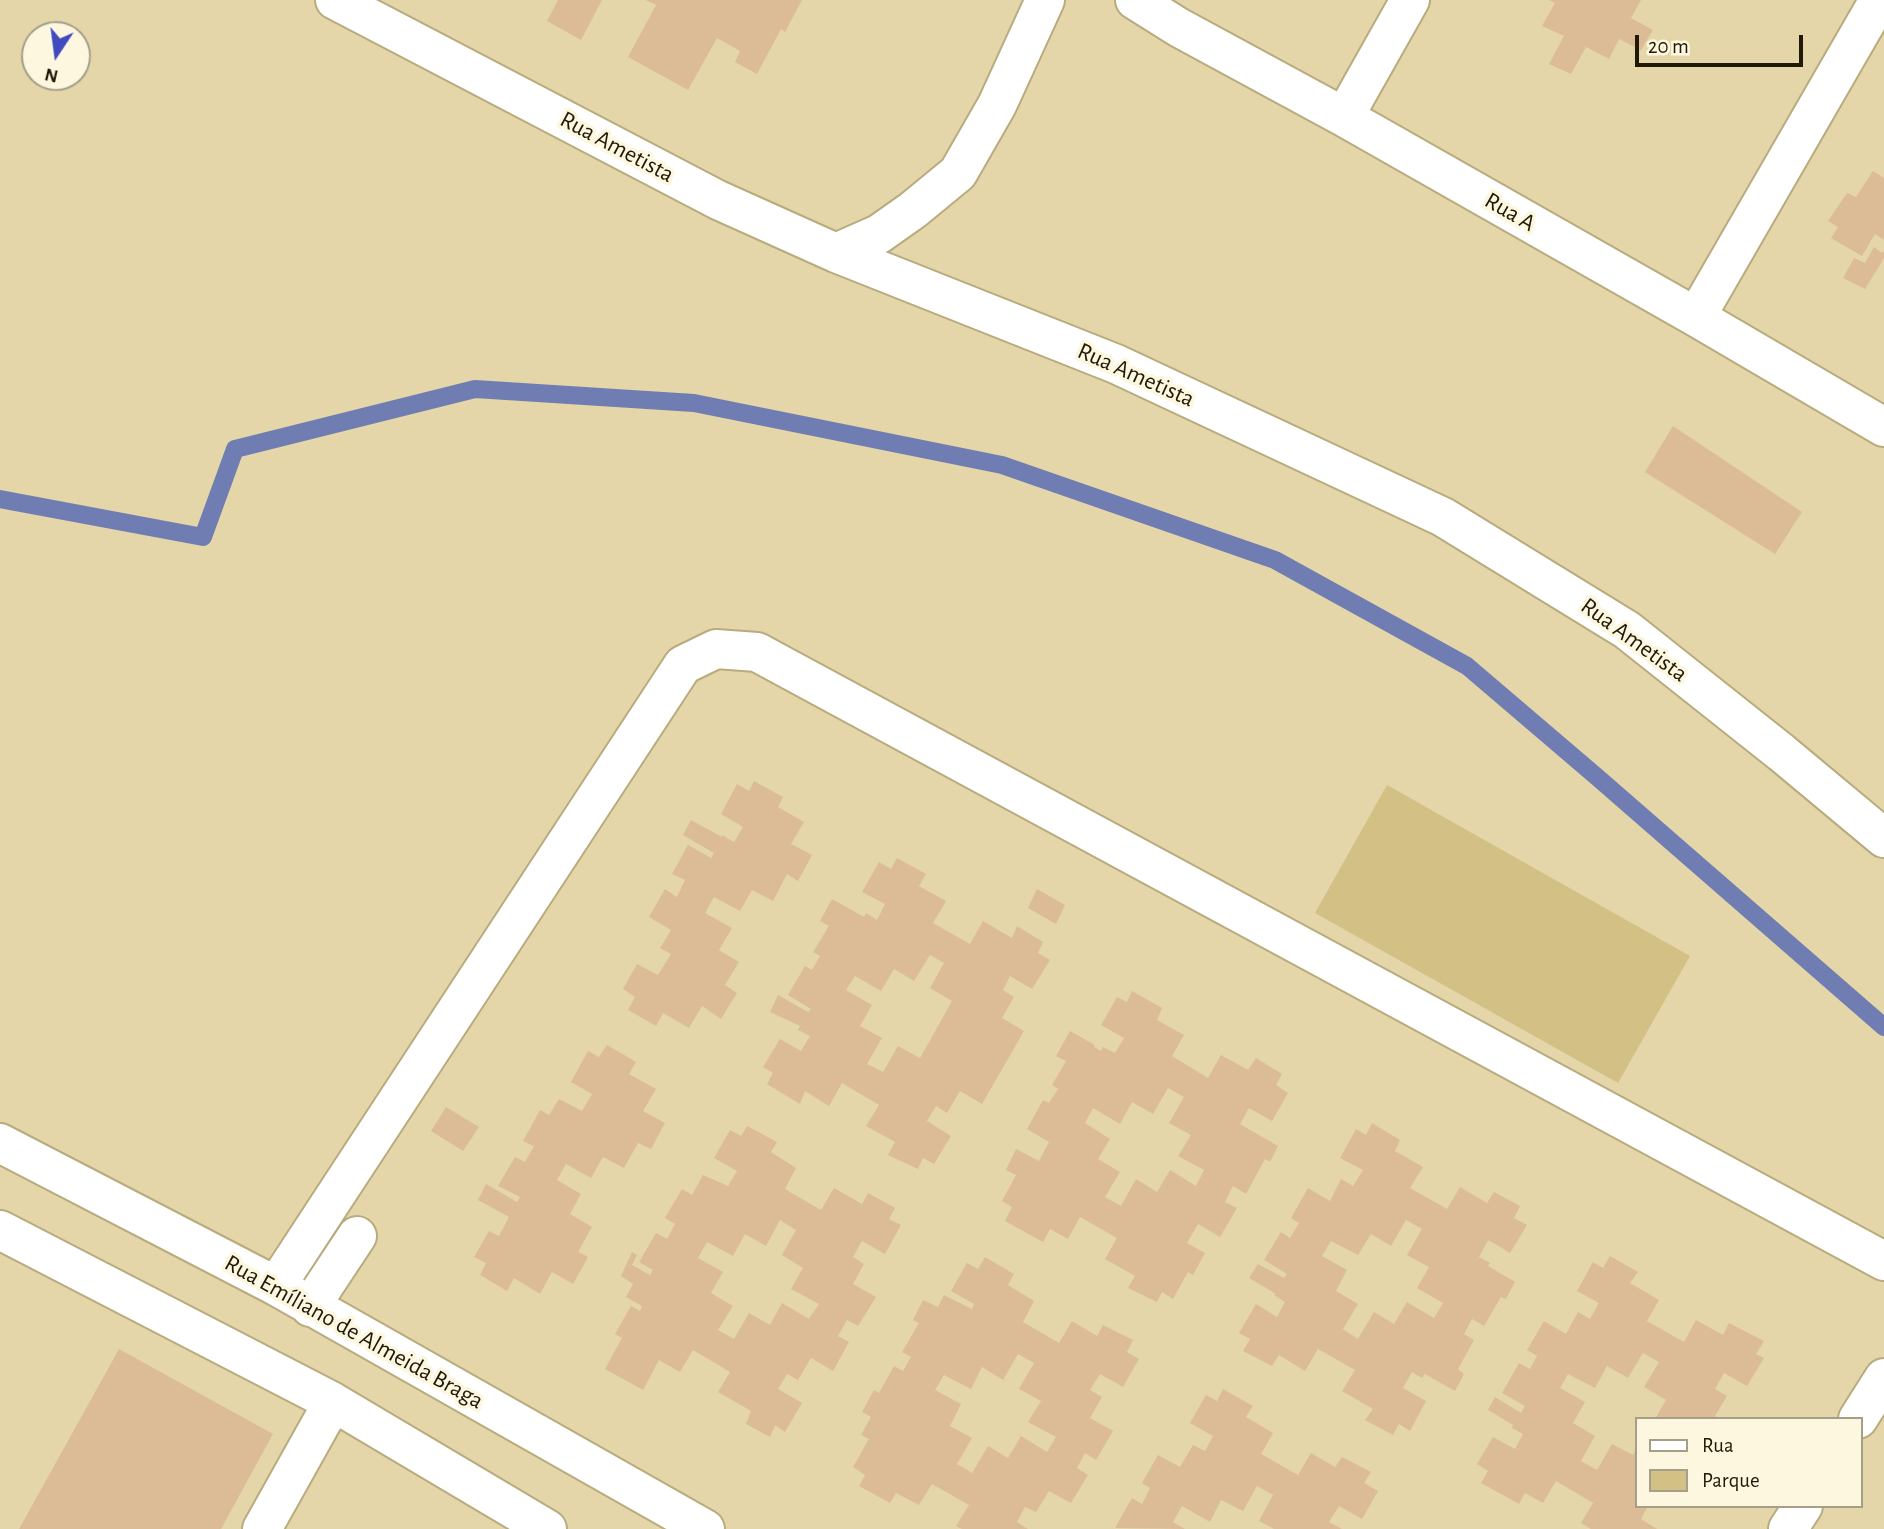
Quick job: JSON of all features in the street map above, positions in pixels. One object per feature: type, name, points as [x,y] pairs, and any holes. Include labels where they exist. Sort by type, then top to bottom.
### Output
[{"type":"street","name":"Rua Ametista","points":[[334,0],[718,200],[836,253],[1116,364],[1443,517],[1628,630],[1884,838]]},
{"type":"street","points":[[836,253],[880,234],[958,173],[997,105],[1045,0]]},
{"type":"street","name":"Rua A","points":[[1135,0],[1696,317],[1884,428]]},
{"type":"street","points":[[1344,117],[1410,0]]},
{"type":"street","points":[[1696,317],[1871,8]]},
{"type":"street","points":[[276,1286],[683,665],[716,649],[757,652],[1884,1261]]},
{"type":"street","name":"Rua Emíliano de Almeida Braga","points":[[0,1143],[276,1286],[705,1529]]},
{"type":"street","points":[[0,1230],[334,1402],[547,1529]]},
{"type":"street","points":[[310,1307],[357,1236]]},
{"type":"street","points":[[1859,1417],[1884,1378]]},
{"type":"street","points":[[262,1529],[334,1402]]},
{"type":"street","points":[[1788,1529],[1801,1508]]},
{"type":"green space","points":[[1387,785],[1690,956],[1618,1083],[1315,913]]},
{"type":"building","points":[[558,0],[602,0],[581,40],[547,21]]},
{"type":"building","points":[[646,0],[802,0],[785,32],[781,29],[757,74],[735,62],[740,51],[717,38],[688,90],[628,57],[656,5]]},
{"type":"building","points":[[1549,0],[1641,0],[1631,18],[1653,30],[1641,50],[1619,39],[1609,59],[1586,47],[1571,74],[1549,64],[1564,36],[1542,26],[1555,3]]},
{"type":"building","points":[[1873,171],[1884,178],[1884,240],[1875,234],[1862,256],[1831,238],[1838,227],[1828,221],[1847,193],[1856,197]]},
{"type":"building","points":[[1874,247],[1882,253],[1884,251],[1884,258],[1865,289],[1843,278],[1854,258],[1865,263]]},
{"type":"building","points":[[1673,426],[1802,512],[1775,554],[1645,472]]},
{"type":"building","points":[[754,781],[783,797],[778,807],[804,822],[791,844],[812,855],[798,881],[787,874],[773,901],[752,890],[740,911],[714,897],[705,913],[732,928],[719,950],[739,962],[725,985],[737,993],[721,1019],[702,1006],[689,1028],[663,1013],[656,1026],[628,1010],[635,997],[623,989],[637,964],[658,975],[671,954],[660,948],[671,930],[649,917],[665,889],[677,897],[685,880],[672,874],[688,845],[711,858],[714,853],[683,835],[691,820],[734,842],[743,827],[721,814],[737,784],[749,791]]},
{"type":"building","points":[[897,858],[926,874],[919,886],[946,901],[933,923],[970,944],[983,921],[1012,938],[1017,926],[1043,942],[1038,953],[1050,960],[1032,989],[1010,976],[1003,990],[1014,997],[1002,1018],[1024,1031],[982,1104],[960,1091],[947,1113],[936,1106],[927,1121],[951,1136],[934,1164],[923,1158],[918,1169],[888,1155],[895,1142],[866,1126],[879,1105],[842,1083],[829,1106],[805,1091],[800,1104],[767,1084],[773,1073],[763,1067],[780,1039],[801,1051],[810,1036],[798,1030],[800,1026],[770,1012],[778,995],[808,1012],[811,1009],[788,995],[805,966],[812,970],[820,956],[813,952],[829,926],[820,921],[832,899],[864,917],[866,913],[877,920],[885,904],[862,892],[879,862],[891,869]],"holes":[[[930,955],[944,963],[930,988],[952,1001],[920,1058],[898,1046],[883,1072],[867,1064],[882,1038],[860,1026],[872,1005],[846,990],[855,976],[881,991],[894,969],[914,981]]]},
{"type":"building","points":[[1037,889],[1065,905],[1056,924],[1028,908]]},
{"type":"building","points":[[1132,991],[1162,1008],[1157,1020],[1184,1035],[1172,1056],[1208,1078],[1221,1055],[1248,1070],[1256,1058],[1282,1074],[1276,1085],[1288,1093],[1272,1121],[1249,1108],[1240,1124],[1278,1146],[1270,1162],[1265,1159],[1246,1194],[1233,1186],[1225,1202],[1237,1208],[1220,1237],[1198,1224],[1187,1243],[1205,1253],[1193,1275],[1188,1272],[1173,1299],[1162,1292],[1157,1302],[1128,1288],[1135,1276],[1105,1259],[1117,1238],[1080,1217],[1068,1239],[1050,1229],[1043,1242],[1005,1221],[1012,1207],[1002,1201],[1016,1175],[1006,1170],[1016,1149],[1039,1161],[1049,1142],[1027,1129],[1043,1100],[1049,1103],[1058,1089],[1052,1085],[1066,1061],[1056,1056],[1070,1031],[1101,1051],[1103,1047],[1115,1053],[1124,1038],[1101,1025],[1117,997],[1127,1002]],"holes":[[[1168,1088],[1184,1097],[1169,1123],[1191,1135],[1178,1156],[1204,1170],[1196,1186],[1170,1170],[1157,1192],[1136,1179],[1121,1206],[1105,1197],[1120,1172],[1098,1159],[1110,1139],[1085,1123],[1093,1108],[1120,1124],[1132,1102],[1153,1114]]]},
{"type":"building","points":[[607,1045],[636,1062],[629,1074],[656,1089],[643,1111],[665,1123],[651,1149],[638,1143],[624,1168],[603,1157],[591,1178],[566,1164],[557,1180],[581,1194],[570,1214],[592,1227],[578,1252],[588,1257],[573,1284],[552,1272],[540,1294],[514,1278],[507,1291],[480,1275],[486,1263],[474,1257],[489,1231],[499,1236],[509,1217],[478,1200],[486,1184],[517,1202],[520,1197],[498,1186],[515,1157],[525,1162],[534,1146],[523,1141],[540,1110],[549,1115],[559,1099],[582,1111],[592,1094],[571,1082],[588,1051],[599,1057]]},
{"type":"building","points":[[446,1107],[479,1127],[463,1151],[431,1131]]},
{"type":"building","points":[[1372,1123],[1400,1140],[1395,1151],[1423,1167],[1410,1188],[1447,1209],[1460,1187],[1487,1203],[1494,1192],[1520,1206],[1514,1218],[1527,1225],[1510,1253],[1488,1240],[1479,1257],[1490,1263],[1488,1266],[1515,1282],[1506,1299],[1501,1297],[1484,1326],[1472,1319],[1464,1334],[1474,1340],[1458,1369],[1464,1374],[1455,1391],[1425,1374],[1422,1378],[1412,1372],[1403,1388],[1426,1401],[1410,1431],[1399,1424],[1393,1435],[1365,1420],[1373,1409],[1342,1391],[1355,1370],[1318,1349],[1305,1371],[1279,1355],[1272,1366],[1243,1351],[1250,1339],[1239,1333],[1256,1304],[1277,1317],[1285,1302],[1249,1278],[1258,1264],[1284,1278],[1287,1274],[1264,1260],[1281,1232],[1290,1238],[1299,1223],[1291,1218],[1308,1188],[1330,1201],[1341,1179],[1353,1186],[1363,1170],[1340,1158],[1356,1129],[1366,1135]],"holes":[[[1406,1220],[1422,1229],[1407,1255],[1429,1267],[1417,1288],[1443,1303],[1434,1318],[1407,1302],[1394,1324],[1374,1312],[1358,1339],[1343,1329],[1358,1304],[1336,1291],[1347,1270],[1322,1256],[1331,1241],[1358,1255],[1371,1234],[1391,1246]]]},
{"type":"building","points":[[747,1126],[777,1142],[771,1152],[796,1168],[785,1189],[821,1210],[834,1188],[862,1204],[868,1193],[895,1208],[889,1219],[901,1225],[885,1254],[862,1241],[853,1257],[864,1264],[853,1284],[876,1297],[858,1326],[847,1320],[838,1336],[849,1342],[833,1371],[811,1358],[798,1380],[787,1374],[778,1389],[802,1403],[785,1432],[775,1425],[770,1437],[746,1424],[751,1411],[718,1392],[730,1372],[693,1350],[680,1372],[659,1360],[643,1390],[605,1369],[622,1338],[615,1334],[631,1306],[640,1311],[642,1306],[626,1297],[633,1284],[621,1276],[632,1252],[637,1255],[632,1265],[650,1275],[653,1270],[639,1262],[656,1233],[667,1239],[675,1224],[665,1218],[682,1189],[692,1195],[703,1175],[728,1186],[737,1171],[714,1158],[730,1130],[741,1136]],"holes":[[[780,1220],[796,1230],[782,1255],[803,1268],[791,1289],[819,1304],[809,1319],[782,1303],[770,1325],[749,1313],[734,1339],[718,1330],[733,1306],[711,1293],[723,1272],[698,1258],[707,1242],[733,1256],[745,1234],[766,1246]]]},
{"type":"building","points":[[1610,1256],[1638,1272],[1630,1283],[1659,1300],[1647,1321],[1684,1342],[1696,1320],[1723,1335],[1729,1323],[1764,1341],[1756,1354],[1764,1358],[1747,1386],[1724,1373],[1715,1389],[1727,1396],[1716,1417],[1656,1417],[1666,1400],[1644,1387],[1659,1362],[1643,1353],[1628,1378],[1607,1366],[1595,1388],[1568,1374],[1560,1388],[1585,1402],[1573,1423],[1595,1436],[1581,1461],[1597,1470],[1612,1444],[1633,1455],[1636,1449],[1636,1508],[1647,1508],[1641,1519],[1657,1529],[1591,1529],[1581,1523],[1593,1503],[1556,1481],[1543,1503],[1525,1493],[1519,1504],[1481,1483],[1488,1471],[1477,1464],[1493,1437],[1515,1449],[1523,1434],[1488,1410],[1495,1397],[1521,1413],[1525,1406],[1502,1393],[1519,1363],[1530,1369],[1537,1356],[1527,1350],[1544,1321],[1566,1334],[1578,1312],[1590,1319],[1599,1303],[1577,1291],[1593,1262],[1603,1268]]},
{"type":"building","points":[[985,1257],[1014,1274],[1008,1285],[1034,1301],[1023,1322],[1059,1343],[1072,1321],[1097,1336],[1103,1325],[1133,1340],[1127,1352],[1139,1359],[1123,1387],[1100,1374],[1090,1390],[1102,1397],[1090,1418],[1113,1431],[1096,1460],[1085,1453],[1077,1468],[1088,1475],[1071,1503],[1049,1491],[1036,1512],[1025,1507],[1017,1522],[1028,1529],[962,1529],[956,1526],[969,1505],[932,1484],[919,1505],[896,1493],[890,1503],[859,1486],[865,1475],[853,1467],[869,1439],[861,1435],[871,1417],[862,1412],[874,1390],[879,1393],[894,1366],[903,1371],[911,1357],[902,1352],[919,1323],[913,1320],[923,1300],[938,1307],[944,1295],[972,1309],[974,1304],[951,1291],[967,1263],[978,1269]],"holes":[[[1018,1354],[1034,1363],[1019,1389],[1041,1401],[1028,1422],[1056,1437],[1047,1452],[1021,1436],[1008,1458],[988,1446],[972,1473],[957,1464],[972,1438],[950,1426],[961,1404],[935,1390],[944,1375],[971,1389],[982,1367],[1003,1380]]]},
{"type":"building","points":[[119,1349],[273,1434],[221,1529],[19,1529]]},
{"type":"building","points":[[1223,1389],[1253,1406],[1246,1417],[1273,1433],[1261,1454],[1298,1475],[1311,1453],[1335,1467],[1342,1457],[1371,1472],[1364,1483],[1378,1491],[1362,1519],[1339,1506],[1329,1522],[1342,1529],[1274,1529],[1259,1521],[1273,1495],[1257,1486],[1243,1511],[1221,1500],[1210,1522],[1182,1506],[1173,1522],[1185,1529],[1115,1528],[1132,1498],[1142,1504],[1150,1488],[1142,1483],[1158,1455],[1180,1467],[1193,1445],[1205,1451],[1213,1436],[1190,1423],[1206,1395],[1217,1401]]},
{"type":"waterway","points":[[0,499],[203,537],[235,449],[475,389],[694,403],[1002,465],[1275,560],[1467,666],[1884,1027]]}]
